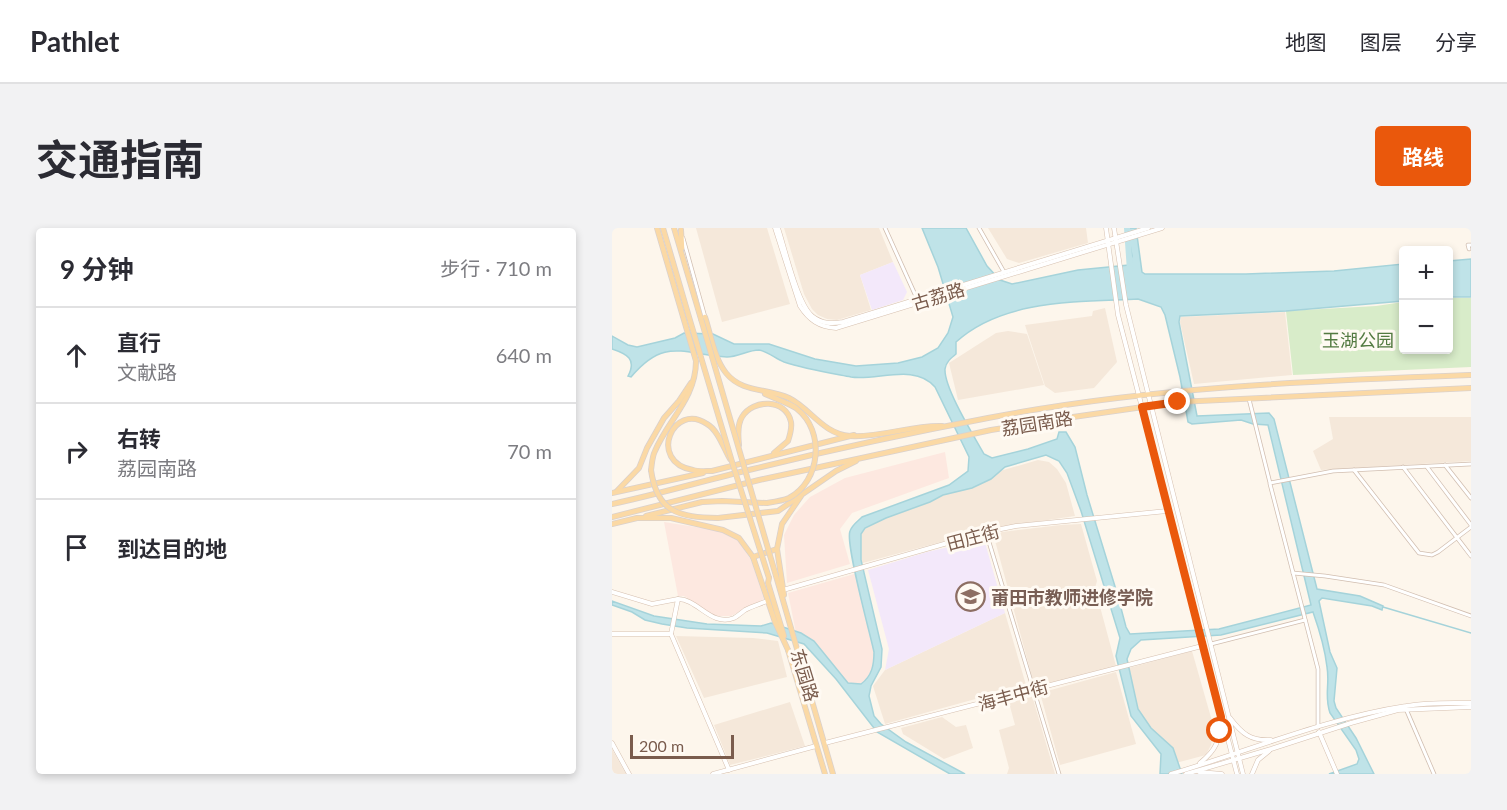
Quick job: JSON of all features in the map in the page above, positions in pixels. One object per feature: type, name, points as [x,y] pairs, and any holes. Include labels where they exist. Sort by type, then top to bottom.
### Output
[{"type":"main road","points":[[657,228],[696,362],[696,375],[688,397],[654,452],[651,470],[653,487],[665,506],[675,512],[695,518],[718,518],[777,511],[836,471],[863,458]]},
{"type":"main road","points":[[663,228],[733,465]]},
{"type":"main road","points":[[674,228],[720,365],[735,382],[747,388],[778,394],[790,399],[827,428],[837,433],[854,435]]},
{"type":"main road","points":[[680,229],[682,256]]},
{"type":"main road","points":[[703,318],[739,450]]},
{"type":"main road","points":[[615,492],[639,468],[664,418],[679,401],[696,375]]},
{"type":"main road","name":"荔园南路","points":[[612,504],[756,468],[1044,408],[1138,396],[1323,380],[1471,375]]},
{"type":"main road","name":"荔园南路","points":[[612,517],[759,480],[973,434],[1142,407],[1204,400],[1471,388]]},
{"type":"main road","points":[[612,524],[702,502],[766,504],[789,498],[801,489],[809,479],[816,462],[815,440],[811,428],[797,409],[756,390]]},
{"type":"main road","points":[[739,450],[740,418],[748,409],[758,404],[770,404],[781,407],[788,414],[791,423],[788,441],[770,456]]},
{"type":"main road","points":[[712,471],[692,470],[680,466],[668,451],[669,435],[680,422],[690,419],[707,423],[733,465]]},
{"type":"main road","points":[[615,492],[712,471],[854,435],[925,425],[951,426]]},
{"type":"main road","name":"东园路","points":[[739,450],[833,774]]},
{"type":"main road","name":"东园路","points":[[733,465],[769,578],[768,583],[825,774]]},
{"type":"main road","points":[[789,621],[777,549],[782,524],[802,494]]},
{"type":"main road","points":[[637,518],[670,518],[723,530],[742,541],[753,556],[774,622],[789,652]]},
{"type":"main road","points":[[753,556],[777,549]]},
{"type":"street","name":"古荔路","points":[[777,228],[800,306],[807,317],[818,324],[829,327],[843,327],[920,300],[1107,243],[1148,228]]},
{"type":"street","points":[[885,228],[920,300]]},
{"type":"street","points":[[979,228],[1003,274]]},
{"type":"street","points":[[1106,228],[1117,304],[1138,396],[1237,774]]},
{"type":"street","points":[[1114,228],[1125,302],[1243,774]]},
{"type":"street","name":"古荔路","points":[[1116,240],[1162,228]]},
{"type":"street","points":[[680,229],[703,318]]},
{"type":"street","points":[[1249,398],[1318,669],[1318,730],[1337,774]]},
{"type":"street","points":[[1445,465],[1471,498]]},
{"type":"street","points":[[1271,483],[1333,471],[1470,465]]},
{"type":"street","points":[[1354,470],[1419,553],[1435,554],[1471,526],[1426,466]]},
{"type":"street","points":[[1403,467],[1471,556]]},
{"type":"street","name":"田庄街","points":[[783,590],[986,532],[1016,526],[1167,511]]},
{"type":"street","points":[[986,532],[1059,774]]},
{"type":"street","points":[[1292,573],[1384,585],[1471,616]]},
{"type":"street","points":[[612,592],[652,604],[684,599],[714,618],[727,619],[735,618],[748,608],[767,601]]},
{"type":"street","points":[[678,599],[671,634],[729,770]]},
{"type":"street","points":[[1210,644],[1304,618]]},
{"type":"street","points":[[612,634],[671,634]]},
{"type":"street","name":"海丰中街","points":[[825,743],[1202,646]]},
{"type":"street","points":[[1171,774],[1195,771],[1239,759],[1330,726],[1409,705],[1471,705]]},
{"type":"street","points":[[1351,720],[1406,709],[1471,705]]},
{"type":"street","points":[[1406,709],[1434,774]]},
{"type":"street","points":[[1196,766],[1216,747],[1219,741],[1221,717]]},
{"type":"street","points":[[1229,717],[1240,731],[1251,738],[1280,739]]},
{"type":"street","points":[[1184,772],[1237,752],[1318,730]]},
{"type":"street","points":[[612,743],[629,774]]},
{"type":"street","points":[[713,774],[816,746]]},
{"type":"street","points":[[1252,774],[1258,760],[1271,749]]},
{"type":"street","points":[[1195,771],[1222,774]]},
{"type":"shaded area","points":[[696,228],[767,228],[790,304],[722,322]]},
{"type":"shaded area","points":[[784,228],[879,228],[893,262],[860,275],[871,310],[837,320],[818,315],[804,294]]},
{"type":"shaded area","points":[[988,228],[1086,228],[1088,243],[1019,263],[1007,259]]},
{"type":"shaded area","points":[[893,262],[907,292],[903,300],[872,310],[860,275]]},
{"type":"shaded area","points":[[1105,308],[1117,362],[1094,388],[1055,393],[1045,386],[1025,325],[1092,316],[1093,311]]},
{"type":"shaded area","points":[[1285,312],[1292,375],[1194,384],[1180,322],[1181,317]]},
{"type":"shaded area","points":[[1008,331],[1027,334],[1044,385],[958,400],[949,363],[996,333]]},
{"type":"shaded area","points":[[1329,417],[1471,417],[1471,461],[1321,470],[1313,451],[1333,439]]},
{"type":"shaded area","points":[[945,452],[949,478],[852,513],[840,529],[850,564],[787,583],[784,535],[794,515],[810,497],[845,478]]},
{"type":"shaded area","points":[[1038,460],[1049,462],[1057,469],[1066,483],[1075,516],[993,528],[859,564],[857,523],[976,478]]},
{"type":"shaded area","points":[[664,522],[721,531],[737,539],[751,560],[764,599],[731,616],[715,616],[684,596],[678,596]]},
{"type":"shaded area","points":[[1081,524],[1097,581],[1095,588],[1116,666],[1035,688],[994,537],[1002,532]]},
{"type":"shaded area","points":[[984,539],[1005,613],[885,670],[889,649],[868,570],[927,552]]},
{"type":"shaded area","points":[[861,572],[878,667],[859,688],[849,688],[796,633],[788,593]]},
{"type":"shaded area","points":[[1005,613],[1026,685],[885,724],[873,686],[885,670]]},
{"type":"shaded area","points":[[676,636],[778,641],[787,677],[704,698]]},
{"type":"shaded area","points":[[1192,651],[1214,728],[1211,745],[1206,755],[1172,764],[1139,719],[1125,669]]},
{"type":"shaded area","points":[[1116,672],[1136,744],[1060,765],[1040,693]]},
{"type":"shaded area","points":[[1031,692],[1055,774],[1007,774],[1009,768],[999,730],[1015,725],[1008,699]]},
{"type":"shaded area","points":[[790,702],[805,746],[730,765],[714,725]]},
{"type":"shaded area","points":[[942,717],[956,727],[966,725],[973,748],[944,759],[903,734],[901,728]]},
{"type":"shaded area","points":[[612,749],[626,774],[612,774]]},
{"type":"green space","name":"玉湖公园","points":[[1453,298],[1471,298],[1471,367],[1293,375],[1286,311],[1399,303],[1399,354],[1453,354]]},
{"type":"water","points":[[922,228],[966,228],[987,266],[1000,280],[1012,284],[1078,270],[1129,265],[1132,256],[1127,228],[1136,228],[1142,272],[1145,274],[1334,271],[1399,264],[1399,301],[1286,311],[1180,316],[1179,322],[1197,416],[1269,413],[1274,419],[1317,589],[1360,596],[1383,606],[1382,610],[1372,606],[1322,598],[1319,601],[1330,652],[1337,668],[1334,701],[1336,708],[1356,738],[1374,774],[1329,774],[1357,764],[1359,759],[1356,750],[1330,713],[1327,701],[1326,660],[1313,612],[1221,635],[1141,640],[1131,649],[1127,659],[1138,709],[1151,728],[1173,748],[1182,774],[1160,774],[1161,754],[1131,716],[1116,656],[1120,638],[1081,511],[1067,473],[1059,461],[1046,455],[1005,467],[991,479],[972,488],[943,495],[886,518],[865,528],[861,534],[861,560],[882,649],[881,667],[871,686],[869,696],[874,716],[906,742],[965,774],[950,774],[877,732],[836,679],[804,644],[767,633],[687,628],[662,624],[645,620],[632,612],[612,605],[612,601],[654,616],[707,624],[761,626],[771,623],[801,633],[814,641],[848,683],[861,684],[865,681],[872,670],[874,652],[851,552],[850,531],[862,517],[949,485],[968,471],[969,457],[935,387],[927,380],[906,374],[861,378],[818,371],[784,362],[759,350],[727,357],[676,351],[665,352],[643,364],[631,377],[628,376],[631,361],[626,355],[612,349],[612,336],[637,347],[675,338],[684,333],[713,334],[734,344],[769,344],[815,359],[856,366],[898,363],[922,357],[938,348],[948,333],[953,317],[938,267]],"holes":[[[1138,299],[1161,307],[1165,315],[1188,422],[1192,424],[1241,420],[1268,425],[1311,605],[1219,629],[1130,634],[1087,495],[1075,447],[1066,432],[1059,432],[1057,439],[992,458],[984,454],[949,388],[945,369],[956,354],[956,342],[975,328],[1018,310],[1066,303]]]},
{"type":"water","points":[[1471,259],[1471,297],[1453,297],[1453,261]]},
{"type":"waterway","points":[[1127,228],[1130,271]]},
{"type":"waterway","points":[[1383,607],[1471,633]]},
{"type":"place","name":"莆田市教师进修学院","points":[[970,597]]},
{"type":"route","points":[[1178,402],[1142,407],[1221,717],[1220,731]]}]
